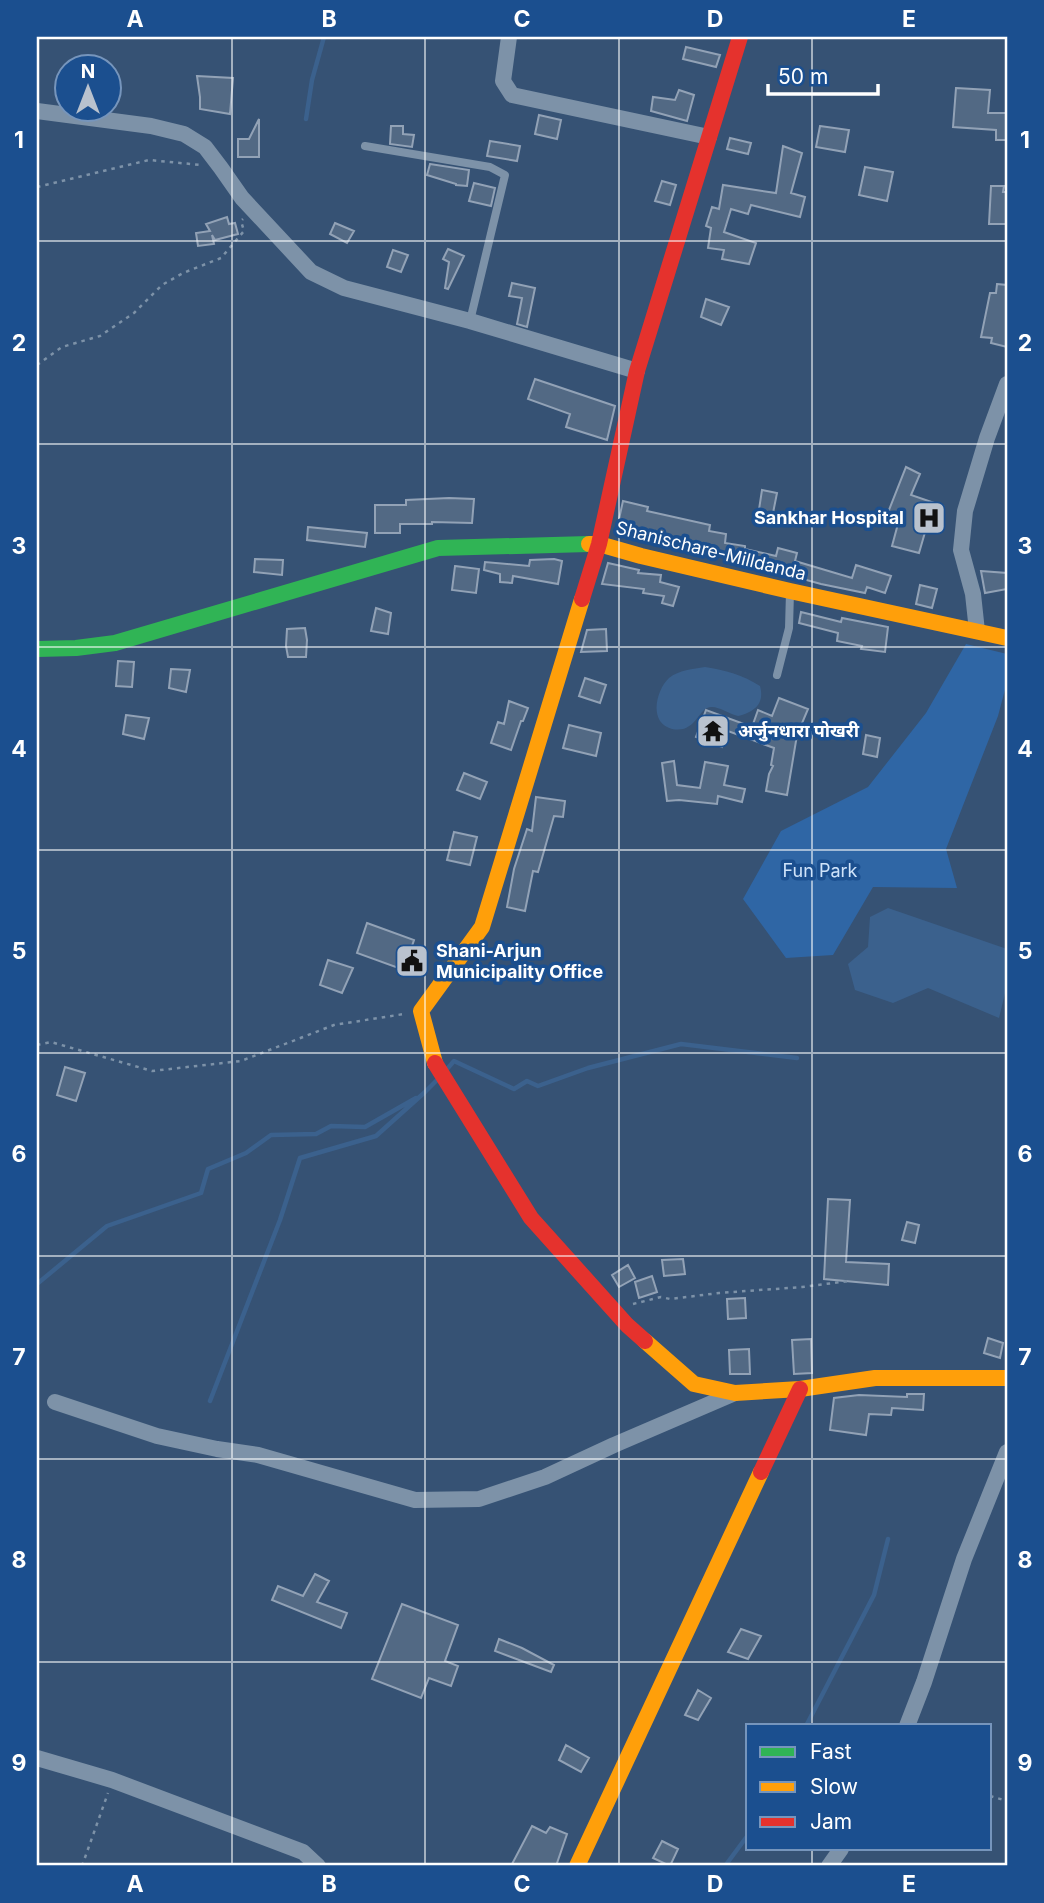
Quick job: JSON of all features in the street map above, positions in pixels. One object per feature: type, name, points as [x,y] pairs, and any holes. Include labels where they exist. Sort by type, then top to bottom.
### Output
[{"type":"street","points":[[509,37],[503,81],[512,95],[709,137]]},
{"type":"street","points":[[740,37],[637,371],[599,544],[482,927],[421,1012],[436,1066],[531,1218],[627,1325],[694,1384],[735,1393],[800,1389],[875,1378],[1007,1378]]},
{"type":"street","points":[[37,111],[151,126],[184,134],[205,147],[242,198],[312,272],[344,288],[470,321],[637,371]]},
{"type":"street","points":[[977,631],[972,594],[961,550],[965,511],[1007,384]]},
{"type":"street","name":"Shanischare-Milldanda","points":[[37,649],[116,643],[438,548],[599,544],[790,591],[1007,638]]},
{"type":"street","points":[[577,1866],[800,1389]]},
{"type":"street","points":[[55,1402],[157,1436],[258,1455],[415,1500],[479,1499],[545,1477],[735,1393]]},
{"type":"street","points":[[908,1724],[925,1682],[964,1559],[1007,1452]]},
{"type":"street","points":[[37,1758],[112,1780],[303,1852],[318,1866]]},
{"type":"street","points":[[829,1866],[840,1850]]},
{"type":"lane","points":[[365,146],[490,167],[505,175],[470,321]]},
{"type":"lane","points":[[777,675],[789,628],[790,591]]},
{"type":"path","points":[[37,187],[149,160],[221,167]]},
{"type":"path","points":[[37,365],[62,347],[100,336],[134,313],[162,285],[183,273],[221,258],[244,231],[241,220],[254,211]]},
{"type":"path","points":[[37,1045],[51,1042],[152,1071],[241,1061],[334,1026],[421,1012]]},
{"type":"path","points":[[613,1309],[661,1297],[670,1299],[849,1281]]},
{"type":"path","points":[[82,1866],[112,1780]]},
{"type":"green space","name":"Fun Park","points":[[966,644],[1007,654],[1007,682],[998,716],[946,849],[957,888],[873,887],[833,955],[786,958],[743,899],[781,831],[868,787],[926,713]]},
{"type":"shaded area","points":[[705,667],[734,674],[760,686],[761,698],[757,706],[738,716],[718,708],[707,708],[687,728],[672,729],[664,726],[657,713],[657,706],[664,683],[677,673]]},
{"type":"shaded area","points":[[888,908],[1007,949],[1007,985],[999,1018],[928,988],[893,1003],[855,990],[848,964],[868,947],[870,917]]},
{"type":"building","points":[[686,47],[720,55],[716,67],[683,59]]},
{"type":"building","points":[[197,76],[233,78],[230,114],[200,109]]},
{"type":"building","points":[[956,88],[990,90],[988,113],[1007,113],[1007,140],[996,140],[996,130],[953,127]]},
{"type":"building","points":[[679,90],[694,95],[687,121],[651,111],[653,97],[675,100]]},
{"type":"building","points":[[539,115],[561,120],[557,139],[535,134]]},
{"type":"building","points":[[259,119],[259,157],[238,157],[238,139],[249,139]]},
{"type":"building","points":[[391,126],[403,126],[403,134],[414,135],[412,147],[390,144]]},
{"type":"building","points":[[820,126],[849,130],[845,152],[816,147]]},
{"type":"building","points":[[730,138],[751,143],[748,154],[727,149]]},
{"type":"building","points":[[490,141],[520,146],[517,161],[487,156]]},
{"type":"building","points":[[783,146],[802,153],[791,193],[805,197],[800,217],[751,205],[748,214],[731,209],[724,232],[756,243],[749,264],[722,259],[724,250],[708,248],[711,228],[706,226],[712,207],[719,209],[723,185],[776,193]]},
{"type":"building","points":[[430,164],[469,170],[467,186],[427,175]]},
{"type":"building","points":[[865,167],[893,172],[887,201],[859,195]]},
{"type":"building","points":[[662,181],[676,185],[670,205],[655,201]]},
{"type":"building","points":[[474,183],[495,188],[491,206],[469,201]]},
{"type":"building","points":[[991,186],[1004,186],[1003,192],[1007,192],[1007,224],[989,224]]},
{"type":"building","points":[[227,217],[229,224],[235,223],[238,234],[215,240],[212,235],[214,244],[198,246],[196,233],[210,231],[206,224]]},
{"type":"building","points":[[335,223],[354,231],[347,243],[330,234]]},
{"type":"building","points":[[448,249],[464,256],[448,289],[445,288],[449,262],[443,259]]},
{"type":"building","points":[[393,250],[408,255],[401,272],[387,267]]},
{"type":"building","points":[[512,283],[535,288],[527,327],[517,324],[522,298],[509,296]]},
{"type":"building","points":[[997,284],[1007,285],[1007,347],[991,343],[992,338],[981,337],[990,293],[996,293]]},
{"type":"building","points":[[706,299],[729,307],[721,325],[701,317]]},
{"type":"building","points":[[535,379],[615,406],[607,440],[566,427],[570,414],[528,399]]},
{"type":"building","points":[[906,467],[920,474],[911,495],[943,506],[937,525],[928,522],[919,553],[892,546],[899,520],[887,515]]},
{"type":"building","points":[[762,490],[777,493],[772,518],[758,516]]},
{"type":"building","points":[[474,499],[472,523],[400,524],[400,533],[375,533],[375,505],[406,505],[406,500]]},
{"type":"building","points":[[623,501],[648,507],[647,511],[710,525],[709,531],[726,534],[725,543],[745,546],[745,549],[776,556],[778,548],[797,553],[795,561],[852,578],[856,565],[891,576],[885,593],[867,587],[865,593],[745,563],[746,560],[646,538],[647,533],[625,527],[626,521],[619,519]]},
{"type":"building","points":[[308,527],[367,533],[365,547],[307,540]]},
{"type":"building","points":[[255,559],[283,560],[282,575],[254,572]]},
{"type":"building","points":[[530,560],[562,561],[558,584],[513,576],[512,583],[500,582],[500,574],[484,570],[485,562],[529,566]]},
{"type":"building","points":[[608,563],[639,570],[638,573],[661,575],[660,582],[679,587],[673,606],[662,603],[664,596],[643,593],[644,589],[602,584]]},
{"type":"building","points":[[455,566],[479,569],[476,593],[452,590]]},
{"type":"building","points":[[981,571],[1007,573],[1007,589],[985,593]]},
{"type":"building","points":[[920,585],[937,589],[932,608],[916,604]]},
{"type":"building","points":[[376,608],[391,613],[388,634],[371,631]]},
{"type":"building","points":[[801,612],[841,622],[842,618],[888,627],[885,652],[861,649],[862,646],[837,641],[838,633],[799,623]]},
{"type":"building","points":[[305,628],[306,657],[288,657],[287,629]]},
{"type":"building","points":[[606,629],[607,651],[581,652],[587,630]]},
{"type":"building","points":[[118,661],[134,662],[132,687],[116,686]]},
{"type":"building","points":[[171,669],[190,670],[186,692],[169,688]]},
{"type":"building","points":[[585,678],[606,685],[600,703],[579,696]]},
{"type":"building","points":[[779,698],[808,709],[797,735],[787,795],[766,791],[773,766],[774,748],[728,731],[722,747],[696,737],[706,710],[752,727],[758,710],[772,716]]},
{"type":"building","points":[[509,701],[528,708],[511,750],[491,743],[498,722],[504,724]]},
{"type":"building","points":[[126,715],[149,718],[144,739],[123,734]]},
{"type":"building","points":[[569,725],[601,733],[596,756],[563,748]]},
{"type":"building","points":[[866,735],[880,738],[877,757],[863,754]]},
{"type":"building","points":[[674,761],[677,785],[700,788],[705,762],[728,766],[724,785],[745,789],[742,802],[718,796],[717,804],[667,801],[662,763]]},
{"type":"building","points":[[464,773],[487,782],[480,799],[457,790]]},
{"type":"building","points":[[536,797],[565,801],[563,817],[554,816],[538,872],[533,871],[525,911],[507,907],[514,869],[527,829],[532,831]]},
{"type":"building","points":[[454,832],[477,837],[470,865],[447,860]]},
{"type":"building","points":[[367,923],[414,940],[404,970],[357,953]]},
{"type":"building","points":[[328,960],[353,968],[342,993],[320,985]]},
{"type":"building","points":[[65,1067],[85,1073],[76,1101],[57,1095]]},
{"type":"building","points":[[828,1199],[850,1200],[846,1262],[889,1264],[888,1285],[824,1279]]},
{"type":"building","points":[[907,1222],[919,1225],[915,1243],[902,1240]]},
{"type":"building","points":[[683,1259],[685,1274],[664,1276],[662,1260]]},
{"type":"building","points":[[628,1265],[635,1278],[619,1287],[612,1275]]},
{"type":"building","points":[[652,1276],[657,1292],[639,1298],[635,1282]]},
{"type":"building","points":[[745,1298],[746,1318],[728,1319],[727,1299]]},
{"type":"building","points":[[988,1338],[1003,1343],[1000,1358],[984,1353]]},
{"type":"building","points":[[811,1339],[812,1373],[794,1374],[792,1340]]},
{"type":"building","points":[[749,1349],[750,1374],[730,1374],[729,1350]]},
{"type":"building","points":[[907,1394],[924,1394],[923,1410],[892,1408],[891,1415],[869,1414],[866,1435],[830,1430],[834,1398],[859,1395],[907,1397]]},
{"type":"building","points":[[315,1574],[329,1581],[317,1602],[347,1613],[341,1628],[272,1600],[278,1586],[303,1596]]},
{"type":"building","points":[[402,1604],[458,1625],[445,1661],[458,1666],[451,1686],[429,1678],[421,1698],[372,1679]]},
{"type":"building","points":[[741,1629],[761,1636],[748,1659],[728,1652]]},
{"type":"building","points":[[499,1639],[554,1665],[551,1672],[495,1651]]},
{"type":"building","points":[[698,1690],[711,1698],[698,1720],[685,1715]]},
{"type":"building","points":[[566,1745],[589,1758],[581,1772],[559,1760]]},
{"type":"building","points":[[532,1826],[546,1833],[550,1827],[567,1834],[556,1866],[511,1866]]},
{"type":"building","points":[[662,1841],[678,1849],[670,1866],[653,1858]]},
{"type":"waterway","points":[[306,119],[312,80],[324,37]]},
{"type":"waterway","points":[[447,1069],[454,1061],[514,1089],[527,1081],[538,1086],[588,1068],[681,1044],[797,1058]]},
{"type":"waterway","points":[[210,1401],[280,1220],[300,1158],[376,1136],[436,1081]]},
{"type":"waterway","points":[[37,1284],[107,1226],[201,1193],[208,1169],[246,1153],[271,1135],[316,1134],[331,1126],[365,1127],[416,1098]]},
{"type":"waterway","points":[[807,1724],[874,1595],[888,1539]]},
{"type":"waterway","points":[[725,1866],[746,1838]]},
{"type":"traffic: fast","points":[[37,649],[115,643],[438,548],[589,544]]},
{"type":"traffic: slow","points":[[589,544],[599,544],[790,591],[1007,638]]},
{"type":"traffic: slow","points":[[435,1063],[421,1011],[482,927],[582,599]]},
{"type":"traffic: slow","points":[[645,1341],[694,1384],[735,1393],[800,1389],[875,1378],[1007,1378]]},
{"type":"traffic: slow","points":[[577,1866],[761,1472]]},
{"type":"traffic: jam","points":[[582,599],[599,544],[637,371],[740,37]]},
{"type":"traffic: jam","points":[[435,1063],[531,1218],[627,1325],[645,1341]]},
{"type":"traffic: jam","points":[[761,1472],[800,1389]]},
{"type":"place","name":"Sankhar Hospital","points":[[929,518]]},
{"type":"place","name":"अर्जुनधारा पोखरी","points":[[713,731]]},
{"type":"place","name":"Shani-Arjun Municipality Office","points":[[412,961]]}]
